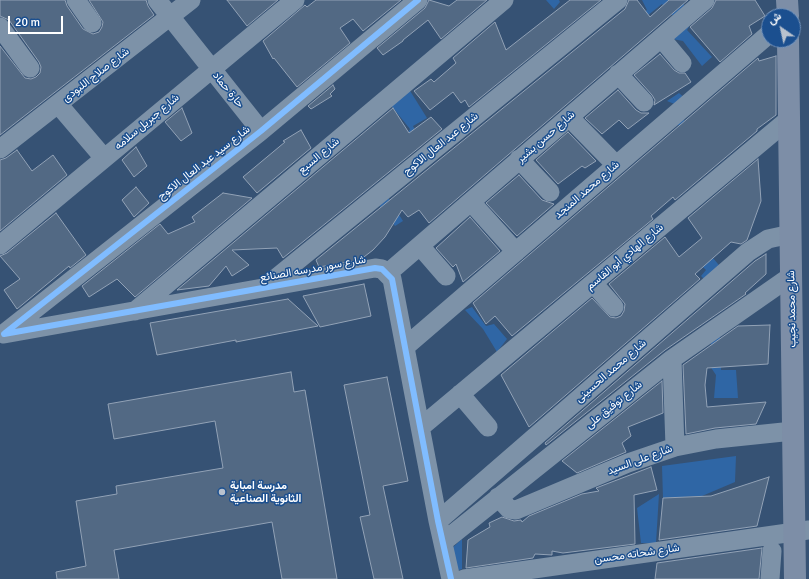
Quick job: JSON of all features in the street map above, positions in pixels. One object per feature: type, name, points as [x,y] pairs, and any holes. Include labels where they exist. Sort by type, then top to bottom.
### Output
[{"type":"main road","name":"شارع محمد نجيب","points":[[788,48],[793,430],[802,531],[795,578]]},
{"type":"street","points":[[76,0],[92,23]]},
{"type":"street","name":"حارة حماد","points":[[157,0],[261,131]]},
{"type":"street","name":"شارع صلاح اللبودى","points":[[0,149],[170,18],[191,0]]},
{"type":"street","name":"شارع جبريل سلامه","points":[[0,245],[295,0]]},
{"type":"street","name":"شارع سيد عبد العال الاكوح","points":[[2,335],[261,131],[418,0]]},
{"type":"street","name":"شارع السبع","points":[[134,312],[504,0]]},
{"type":"street","name":"شارع عبد العال الاكوح","points":[[264,288],[618,0]]},
{"type":"street","name":"شارع حسن بشير","points":[[388,274],[519,159],[705,0]]},
{"type":"street","points":[[0,27],[30,68]]},
{"type":"street","points":[[661,38],[682,63]]},
{"type":"street","name":"شارع محمد المنجد","points":[[406,347],[761,41]]},
{"type":"street","points":[[618,74],[644,102]]},
{"type":"street","points":[[58,104],[104,158]]},
{"type":"street","points":[[569,117],[616,165]]},
{"type":"street","name":"شارع الهادي أبو القاسم","points":[[421,427],[789,119]]},
{"type":"street","points":[[519,159],[550,192]]},
{"type":"street","points":[[471,202],[516,252]]},
{"type":"street","name":"شارع محمد الحسينى","points":[[438,521],[748,252],[768,239],[791,234]]},
{"type":"street","points":[[420,246],[446,276]]},
{"type":"street","name":"شارع سور مدرسه الصنائع","points":[[2,335],[375,268],[388,274]]},
{"type":"street","points":[[388,274],[392,279],[438,521],[451,579]]},
{"type":"street","name":"شارع توفيق على","points":[[443,542],[672,359],[791,276]]},
{"type":"street","points":[[593,283],[614,307]]},
{"type":"street","points":[[672,359],[674,447]]},
{"type":"street","points":[[460,394],[488,427]]},
{"type":"street","name":"شارع على السيد","points":[[498,497],[509,509],[516,510],[628,463],[674,447],[716,439],[793,430]]},
{"type":"street","name":"شارع شحاته محسن","points":[[464,579],[574,571],[802,531]]},
{"type":"street","points":[[772,551],[770,577],[795,578]]},
{"type":"shaded area","points":[[546,0],[559,0],[560,2],[554,9]]},
{"type":"shaded area","points":[[642,0],[682,0],[686,10],[676,19],[662,4],[627,32],[627,26],[647,10]]},
{"type":"shaded area","points":[[694,18],[687,30],[712,57],[702,66],[683,41],[667,38]]},
{"type":"shaded area","points":[[407,86],[427,118],[413,126],[418,136],[406,136],[410,129],[389,103]]},
{"type":"shaded area","points":[[679,93],[687,100],[683,119],[696,134],[691,138],[679,125],[668,127],[677,105],[667,101]]},
{"type":"shaded area","points":[[386,194],[403,221],[395,226],[378,204]]},
{"type":"shaded area","points":[[708,252],[723,270],[706,281],[701,276],[706,270],[697,261]]},
{"type":"shaded area","points":[[472,307],[486,326],[494,324],[507,339],[497,352],[483,329],[465,310]]},
{"type":"shaded area","points":[[720,333],[721,370],[736,370],[738,398],[714,398],[716,375],[710,366],[711,336]]},
{"type":"shaded area","points":[[736,456],[735,482],[702,496],[663,498],[662,466]]},
{"type":"shaded area","points":[[659,494],[656,543],[641,543],[637,508]]},
{"type":"shaded area","points":[[462,539],[462,569],[453,572],[451,549]]},
{"type":"building","points":[[0,0],[65,0],[67,6],[83,29],[93,34],[99,32],[103,22],[89,0],[146,0],[154,15],[0,135],[0,46],[25,78],[31,79],[36,77],[40,73],[41,67],[9,20],[0,16]]},
{"type":"building","points":[[227,0],[278,0],[247,26]]},
{"type":"building","points":[[316,0],[401,0],[363,31],[353,19],[340,28],[350,43],[297,87],[274,58],[273,59],[263,41],[305,5],[307,7]]},
{"type":"building","points":[[429,0],[449,6],[457,0],[487,0],[441,39],[428,20],[403,41],[383,55],[377,48],[425,8]]},
{"type":"building","points":[[570,0],[601,0],[469,107],[465,100],[461,103],[453,92],[430,110],[414,91],[431,79],[434,82],[456,63],[453,58],[495,22],[506,50]]},
{"type":"building","points":[[629,0],[637,0],[650,17],[669,0],[688,0],[429,223],[419,210],[408,217],[402,210],[385,237],[373,250],[360,260],[319,267],[316,260],[625,9]]},
{"type":"building","points":[[716,0],[755,0],[761,10],[761,18],[749,26],[752,34],[720,62],[690,27],[712,8]]},
{"type":"building","points":[[660,54],[674,70],[679,73],[685,73],[691,82],[654,105],[655,100],[652,95],[634,75]]},
{"type":"building","points":[[776,56],[776,115],[757,129],[757,131],[675,200],[673,197],[651,216],[653,219],[512,336],[495,316],[486,324],[473,303],[758,58],[759,61]]},
{"type":"building","points":[[333,85],[335,89],[330,94],[332,96],[311,109],[308,106]]},
{"type":"building","points":[[618,90],[636,110],[641,113],[649,113],[628,129],[619,120],[602,134],[585,118]]},
{"type":"building","points":[[182,108],[192,133],[181,141],[165,122]]},
{"type":"building","points":[[393,108],[409,133],[431,117],[442,129],[283,258],[277,248],[232,250],[249,265],[232,276],[226,266],[209,286],[177,290]]},
{"type":"building","points":[[301,130],[311,148],[257,193],[243,177],[285,142],[283,141]]},
{"type":"building","points":[[568,132],[596,161],[585,168],[582,166],[558,184],[536,160]]},
{"type":"building","points":[[136,147],[147,166],[134,177],[122,160]]},
{"type":"building","points":[[17,150],[32,171],[53,155],[67,175],[0,231],[0,160],[6,158]]},
{"type":"building","points":[[758,159],[761,201],[747,240],[741,244],[731,242],[695,274],[700,279],[529,427],[501,375],[592,298],[610,317],[616,318],[621,316],[624,311],[625,304],[609,284],[665,237],[679,257],[702,238],[688,218]]},
{"type":"building","points":[[519,175],[542,200],[554,204],[517,236],[486,203]]},
{"type":"building","points":[[136,187],[149,203],[134,217],[122,200]]},
{"type":"building","points":[[223,193],[252,198],[135,297],[117,279],[89,297],[82,286],[160,224],[168,234],[195,222],[192,217]]},
{"type":"building","points":[[56,213],[86,255],[70,268],[69,266],[17,309],[4,290],[20,279],[0,256],[7,253]]},
{"type":"building","points":[[470,217],[500,251],[463,282],[456,264],[453,267],[436,248]]},
{"type":"building","points":[[766,254],[766,274],[745,293],[746,294],[665,350],[546,445],[545,443],[755,261]]},
{"type":"building","points":[[364,284],[371,316],[320,327],[303,296]]},
{"type":"building","points":[[288,299],[318,326],[236,342],[236,340],[157,355],[150,323]]},
{"type":"building","points":[[770,325],[768,364],[707,368],[705,385],[707,407],[766,402],[756,424],[715,428],[686,434],[683,365],[738,326]]},
{"type":"building","points":[[291,372],[294,392],[305,390],[337,579],[282,579],[272,522],[114,550],[119,579],[57,579],[56,572],[86,566],[76,501],[117,494],[116,486],[223,468],[215,421],[114,439],[108,404]]},
{"type":"building","points":[[387,377],[408,481],[383,486],[403,579],[374,579],[360,517],[370,515],[344,385]]},
{"type":"building","points":[[662,381],[663,413],[628,427],[631,436],[622,443],[626,452],[577,473],[562,461]]},
{"type":"building","points":[[651,467],[657,490],[634,495],[635,544],[563,553],[552,551],[552,555],[535,554],[533,558],[466,568],[468,540],[490,527],[489,523],[502,517],[514,521],[521,520],[522,522],[529,516],[582,494],[599,491],[596,488]]},
{"type":"building","points":[[769,477],[757,526],[659,540],[663,498],[711,496]]},
{"type":"building","points":[[762,548],[759,579],[655,579],[657,563]]},
{"type":"cycle path","points":[[5,333],[261,131],[418,0]]},
{"type":"cycle path","points":[[4,334],[375,268],[382,269],[392,279],[438,521],[451,579]]},
{"type":"place","name":"مدرسة امبابة الثانوية الصناعية","points":[[222,492]]}]
